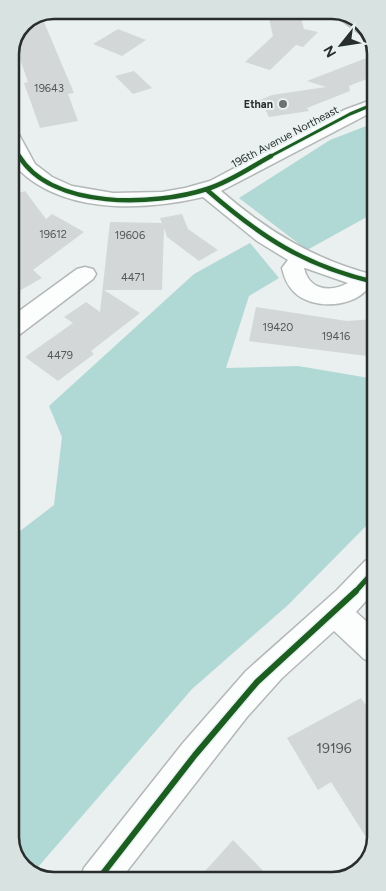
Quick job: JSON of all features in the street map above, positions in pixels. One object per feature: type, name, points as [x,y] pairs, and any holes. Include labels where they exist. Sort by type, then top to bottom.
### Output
[{"type":"street","name":"196th Avenue Northeast","points":[[19,155],[29,169],[46,181],[73,192],[99,198],[128,200],[159,199],[207,190],[350,114],[367,107]]},
{"type":"street","points":[[207,190],[276,245],[300,258],[295,263],[293,274],[300,286],[314,294],[341,296],[367,282]]},
{"type":"street","points":[[19,323],[85,274]]},
{"type":"street","points":[[103,872],[197,753],[258,681],[360,590],[367,581]]},
{"type":"street","points":[[335,612],[367,642]]},
{"type":"shaded area","points":[[367,126],[367,217],[307,250],[239,198],[330,140]]},
{"type":"shaded area","points":[[250,243],[279,278],[249,296],[226,368],[298,366],[367,378],[367,525],[288,605],[192,689],[37,868],[23,855],[19,842],[19,532],[54,505],[62,437],[49,406],[194,274]]},
{"type":"building","points":[[269,19],[301,19],[304,29],[318,32],[303,47],[296,45],[270,70],[245,62],[273,36]]},
{"type":"building","points":[[43,20],[74,93],[68,94],[78,121],[40,128],[24,83],[28,82],[19,56],[21,40],[29,29]]},
{"type":"building","points":[[118,29],[146,40],[122,56],[93,44]]},
{"type":"building","points":[[367,58],[367,79],[349,86],[350,91],[307,108],[309,111],[269,117],[260,100],[272,95],[326,87],[307,81]]},
{"type":"building","points":[[134,71],[152,88],[133,94],[115,76]]},
{"type":"building","points":[[25,191],[46,219],[52,214],[84,232],[33,270],[42,278],[19,291],[19,193]]},
{"type":"building","points":[[182,214],[188,229],[218,250],[199,261],[167,237],[164,228],[162,290],[104,290],[140,313],[91,351],[94,354],[58,381],[25,357],[73,323],[64,317],[86,302],[100,312],[110,222],[162,223],[160,218]]},
{"type":"building","points":[[256,307],[347,321],[367,320],[367,356],[249,341]]},
{"type":"building","points":[[361,698],[367,707],[367,839],[331,782],[318,790],[287,738]]},
{"type":"building","points":[[233,840],[264,872],[204,872]]},
{"type":"cycle path","points":[[19,154],[28,168],[45,181],[65,190],[88,196],[138,200],[185,195],[218,185],[338,120],[367,107]]},
{"type":"cycle path","points":[[207,190],[246,223],[284,248],[325,268],[367,280]]},
{"type":"cycle path","points":[[104,872],[195,755],[257,682],[271,667],[333,614],[367,580]]},
{"type":"place","name":"Ethan","points":[[283,104]]}]
